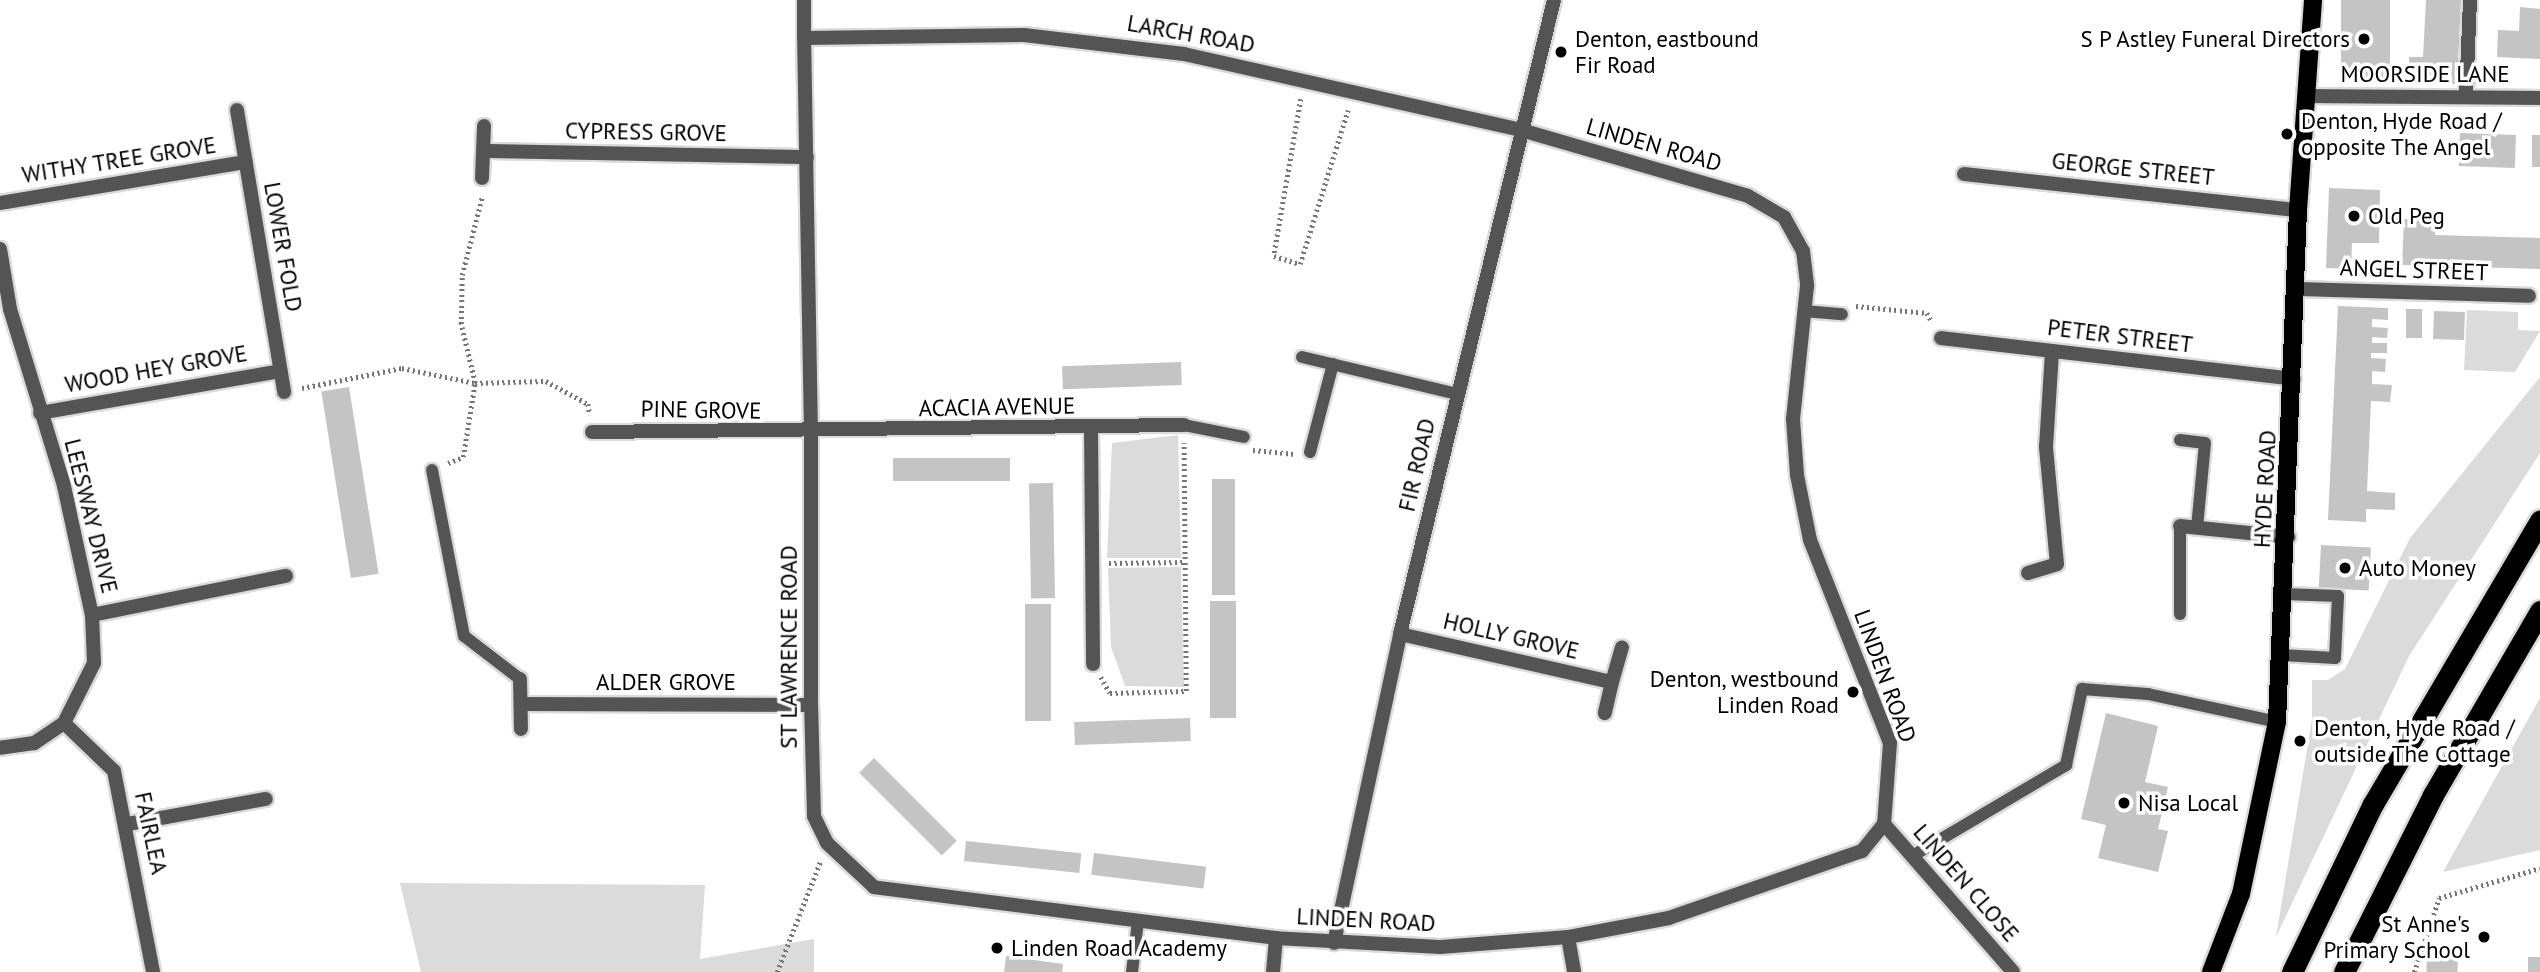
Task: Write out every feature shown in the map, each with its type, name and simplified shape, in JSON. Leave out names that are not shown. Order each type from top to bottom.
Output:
[{"type":"highway","points":[[2292,972],[2373,804],[2540,521]]},
{"type":"highway","points":[[2344,972],[2433,795],[2540,611]]},
{"type":"main road","name":"HYDE ROAD","points":[[2211,972],[2241,894],[2277,722],[2288,537],[2298,210],[2309,96],[2313,0]]},
{"type":"street","name":"ST LAWRENCE ROAD","points":[[804,0],[814,816],[827,843],[874,887],[1254,934]]},
{"type":"street","name":"FIR ROAD","points":[[1334,943],[1400,634],[1554,0]]},
{"type":"street","points":[[2301,0],[2313,0]]},
{"type":"street","points":[[2466,96],[2470,0]]},
{"type":"street","name":"LARCH ROAD","points":[[804,38],[1078,38],[1304,78],[1521,130]]},
{"type":"street","name":"MOORSIDE LANE","points":[[2309,96],[2540,98]]},
{"type":"street","name":"LOWER FOLD","points":[[237,110],[284,392]]},
{"type":"street","points":[[482,178],[484,125]]},
{"type":"street","name":"LINDEN ROAD","points":[[1254,934],[1334,943],[1440,947],[1568,937],[1669,918],[1794,877],[1863,851],[1884,824],[1890,743],[1810,540],[1797,475],[1793,419],[1804,311],[1802,251],[1784,217],[1748,196],[1521,130]]},
{"type":"street","name":"CYPRESS GROVE","points":[[483,151],[807,158]]},
{"type":"street","name":"WITHY TREE GROVE","points":[[0,203],[246,162]]},
{"type":"street","name":"GEORGE STREET","points":[[1964,174],[2298,210]]},
{"type":"street","name":"LEESWAY DRIVE","points":[[0,249],[5,310],[64,486],[92,615],[94,663],[64,723],[34,743],[0,748]]},
{"type":"street","name":"ANGEL STREET","points":[[2297,289],[2529,296]]},
{"type":"street","name":"PETER STREET","points":[[1941,338],[2294,379]]},
{"type":"street","points":[[2028,573],[2057,564],[2046,447],[2052,351]]},
{"type":"street","name":"WOOD HEY GROVE","points":[[40,412],[280,371]]},
{"type":"street","name":"ACACIA AVENUE","points":[[811,434],[1184,425]]},
{"type":"street","points":[[1091,428],[1093,664]]},
{"type":"street","name":"PINE GROVE","points":[[592,432],[811,434]]},
{"type":"street","points":[[2180,526],[2288,537]]},
{"type":"street","points":[[92,615],[286,576]]},
{"type":"street","name":"HOLLY GROVE","points":[[1400,634],[1612,681]]},
{"type":"street","points":[[1605,713],[1622,647]]},
{"type":"street","points":[[520,679],[521,729]]},
{"type":"street","name":"ALDER GROVE","points":[[521,704],[811,705]]},
{"type":"street","name":"FAIRLEA","points":[[64,723],[114,771],[128,824],[153,972]]},
{"type":"street","points":[[128,824],[266,799]]},
{"type":"street","name":"LINDEN CLOSE","points":[[1884,824],[1914,855],[2013,972]]},
{"type":"street","points":[[1568,937],[1574,972]]},
{"type":"street","points":[[1273,972],[1276,938]]},
{"type":"lane","points":[[1804,311],[1842,314]]},
{"type":"lane","points":[[1303,357],[1457,394]]},
{"type":"lane","points":[[1310,452],[1333,365]]},
{"type":"lane","points":[[1184,425],[1244,437]]},
{"type":"lane","points":[[2180,440],[2205,443],[2197,528]]},
{"type":"lane","points":[[432,471],[464,636],[520,679]]},
{"type":"lane","points":[[2180,526],[2180,614]]},
{"type":"lane","points":[[2281,655],[2335,658],[2336,645],[2338,596],[2284,594]]},
{"type":"lane","points":[[1914,855],[2067,765],[2082,689],[2148,694],[2277,722]]},
{"type":"lane","points":[[1132,972],[1138,921]]},
{"type":"path","points":[[1304,78],[1274,256],[1300,264],[1354,89]]},
{"type":"path","points":[[432,471],[463,457],[475,383],[461,324],[462,275],[482,178]]},
{"type":"path","points":[[1842,314],[1855,306],[1927,313],[1941,338]]},
{"type":"path","points":[[284,392],[402,368],[475,383],[546,381],[589,404],[592,432]]},
{"type":"path","points":[[1093,664],[1110,692],[1186,691],[1184,425]]},
{"type":"path","points":[[1244,437],[1254,452],[1310,452]]},
{"type":"path","points":[[1092,563],[1185,562]]},
{"type":"path","points":[[777,972],[827,843]]},
{"type":"path","points":[[2414,972],[2440,898],[2540,868]]},
{"type":"shaded area","points":[[2467,310],[2518,312],[2518,330],[2540,331],[2515,372],[2464,370]]},
{"type":"shaded area","points":[[2540,377],[2540,453],[2409,656],[2276,937],[2312,719],[2312,680],[2328,680],[2345,669],[2410,538]]},
{"type":"shaded area","points":[[1178,435],[1181,558],[1107,558],[1112,443]]},
{"type":"shaded area","points":[[1181,567],[1184,687],[1125,686],[1111,647],[1108,568]]},
{"type":"shaded area","points":[[2540,698],[2540,850],[2443,872]]},
{"type":"shaded area","points":[[400,883],[705,885],[700,959],[814,939],[814,972],[421,972]]},
{"type":"building","name":"S P Astley Funeral Directors","points":[[2341,0],[2390,0],[2390,79],[2341,79]]},
{"type":"building","points":[[2426,0],[2461,0],[2457,84],[2422,83],[2422,69],[2409,68],[2409,57],[2423,57]]},
{"type":"building","points":[[2520,7],[2540,9],[2540,59],[2497,57],[2498,30],[2519,31]]},
{"type":"building","points":[[2460,133],[2516,135],[2515,168],[2459,166]]},
{"type":"building","points":[[2532,135],[2540,135],[2540,167],[2532,167]]},
{"type":"building","name":"Old Peg","points":[[2329,188],[2380,190],[2379,243],[2352,243],[2351,269],[2326,268]]},
{"type":"building","points":[[2404,219],[2436,220],[2435,235],[2540,238],[2540,269],[2402,265]]},
{"type":"building","points":[[2338,306],[2388,308],[2388,320],[2372,319],[2372,327],[2388,328],[2387,338],[2372,337],[2372,343],[2387,343],[2387,353],[2371,353],[2371,358],[2386,359],[2385,372],[2372,371],[2372,384],[2392,385],[2390,402],[2371,401],[2367,491],[2395,493],[2395,510],[2366,509],[2366,522],[2328,520]]},
{"type":"building","points":[[2406,309],[2422,309],[2422,338],[2406,338]]},
{"type":"building","points":[[2434,311],[2465,312],[2464,340],[2433,339]]},
{"type":"building","points":[[1181,362],[1182,385],[1063,389],[1062,366]]},
{"type":"building","points":[[349,387],[379,574],[351,578],[321,391]]},
{"type":"building","points":[[893,458],[1010,458],[1010,481],[893,481]]},
{"type":"building","points":[[1212,479],[1235,479],[1235,595],[1212,595]]},
{"type":"building","points":[[1029,483],[1053,483],[1055,598],[1031,598]]},
{"type":"building","name":"Auto Money","points":[[2321,545],[2371,548],[2369,591],[2319,588]]},
{"type":"building","points":[[1210,601],[1236,601],[1236,718],[1210,718]]},
{"type":"building","points":[[1025,604],[1051,604],[1051,721],[1025,721]]},
{"type":"building","name":"Nisa Local","points":[[2106,713],[2158,726],[2145,782],[2168,787],[2158,829],[2168,831],[2158,872],[2098,858],[2106,825],[2081,819]]},
{"type":"building","points":[[1190,718],[1191,741],[1075,745],[1074,722]]},
{"type":"building","points":[[874,758],[957,841],[942,856],[859,773]]},
{"type":"building","points":[[966,841],[1081,853],[1079,873],[964,861]]},
{"type":"building","points":[[1094,853],[1206,867],[1203,889],[1091,875]]},
{"type":"building","points":[[2427,955],[2458,956],[2457,972],[2426,972]]},
{"type":"building","points":[[1006,956],[1063,964],[1062,972],[1004,972]]},
{"type":"building","points":[[2528,957],[2540,957],[2540,972],[2528,972]]},
{"type":"place","name":"S P Astley Funeral Directors","points":[[2364,39]]},
{"type":"place","name":"Denton, eastbound Fir Road","points":[[1561,52]]},
{"type":"place","name":"Denton, Hyde Road / opposite The Angel","points":[[2287,134]]},
{"type":"place","name":"Old Peg","points":[[2354,216]]},
{"type":"place","name":"Auto Money","points":[[2345,568]]},
{"type":"place","name":"Denton, westbound Linden Road","points":[[1853,692]]},
{"type":"place","name":"Denton, Hyde Road / outside The Cottage","points":[[2300,741]]},
{"type":"place","name":"Nisa Local","points":[[2124,803]]},
{"type":"place","name":"St Anne's Primary School","points":[[2484,937]]},
{"type":"place","name":"Linden Road Academy","points":[[997,948]]}]
